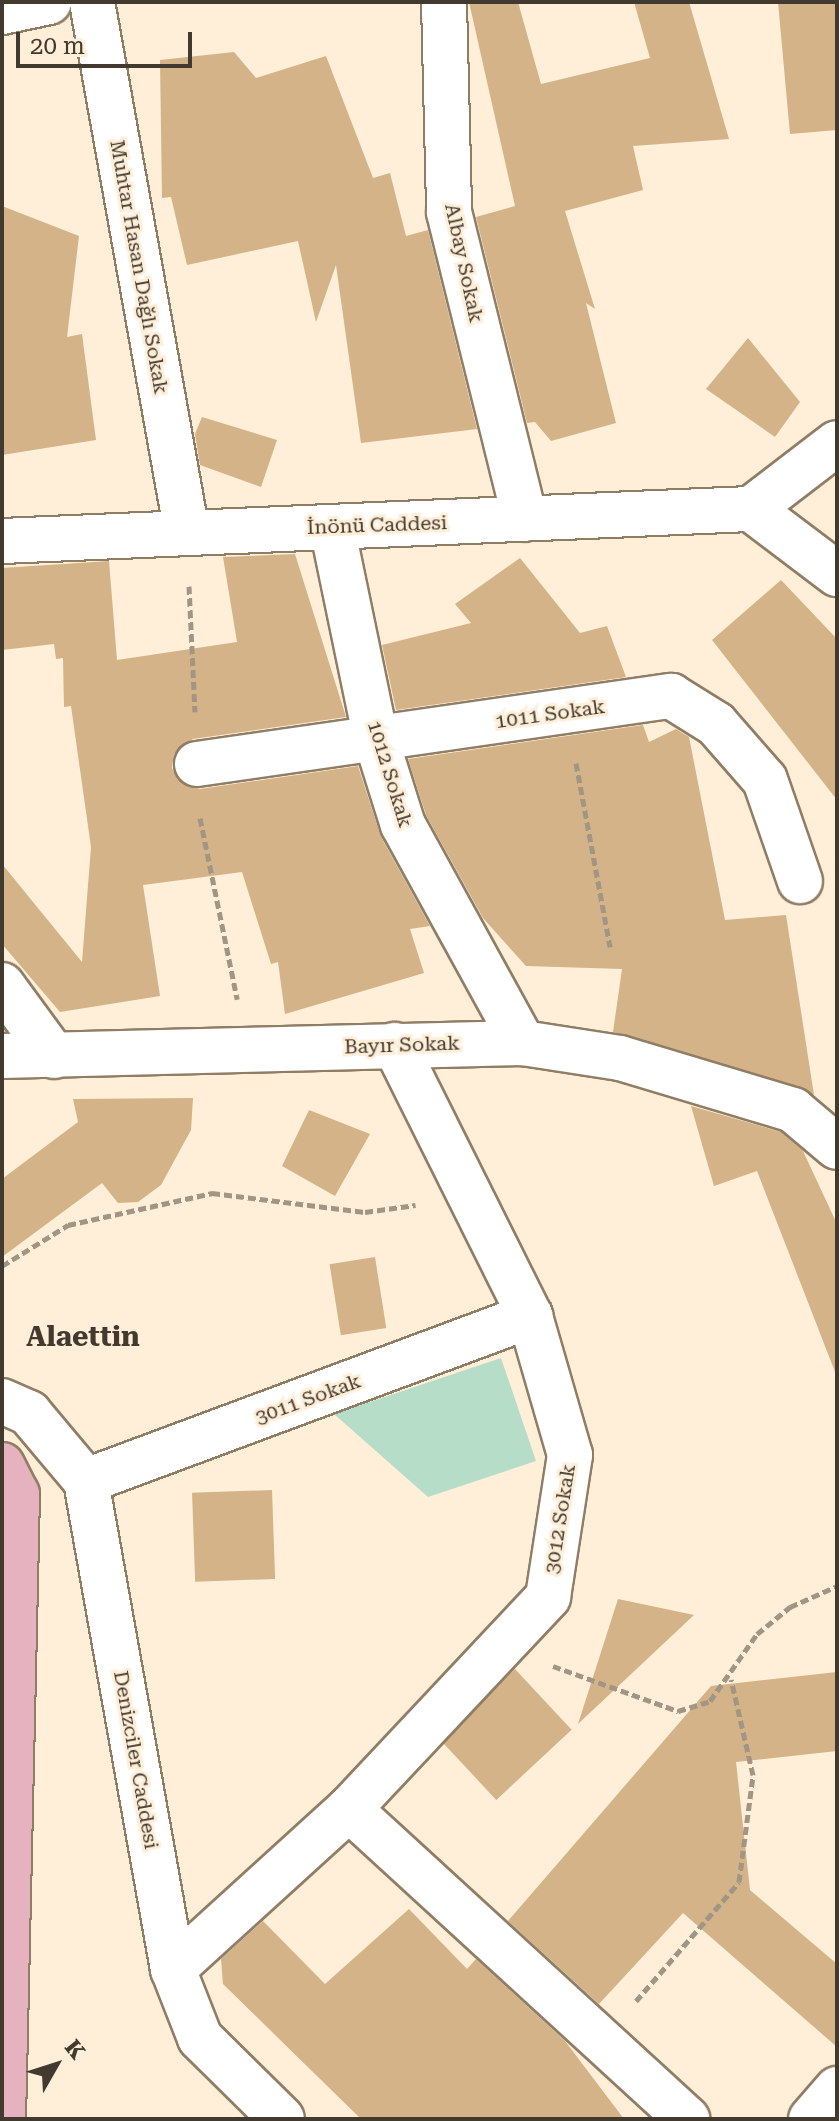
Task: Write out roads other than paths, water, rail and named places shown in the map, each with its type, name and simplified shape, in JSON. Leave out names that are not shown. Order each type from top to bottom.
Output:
[{"type":"main road","points":[[2,1465],[17,1494],[3,2119]]},
{"type":"street","points":[[2,12],[49,2]]},
{"type":"street","name":"Muhtar Hasan Dağlı Sokak","points":[[92,2],[187,533]]},
{"type":"street","name":"Albay Sokak","points":[[444,2],[449,212],[525,519]]},
{"type":"street","points":[[837,443],[751,509],[837,574]]},
{"type":"street","name":"İnönü Caddesi","points":[[2,541],[751,509]]},
{"type":"street","name":"1012 Sokak","points":[[332,527],[376,739],[403,825],[523,1043]]},
{"type":"street","name":"1011 Sokak","points":[[197,764],[671,696],[716,724],[765,780],[800,881]]},
{"type":"street","points":[[2,985],[54,1056]]},
{"type":"street","name":"Bayır Sokak","points":[[2,1056],[523,1043],[620,1058],[793,1110],[837,1147]]},
{"type":"street","name":"3012 Sokak","points":[[173,1969],[349,1809],[548,1597],[570,1455],[530,1316],[468,1198],[395,1045]]},
{"type":"street","name":"3011 Sokak","points":[[86,1481],[530,1316]]},
{"type":"street","name":"Denizciler Caddesi","points":[[2,1401],[29,1413],[86,1481],[173,1969],[200,2038],[282,2119]]},
{"type":"street","points":[[349,1809],[687,2119]]},
{"type":"street","points":[[811,2119],[837,2089]]},
{"type":"district","name":"Alaettin","points":[[83,1337]]}]
